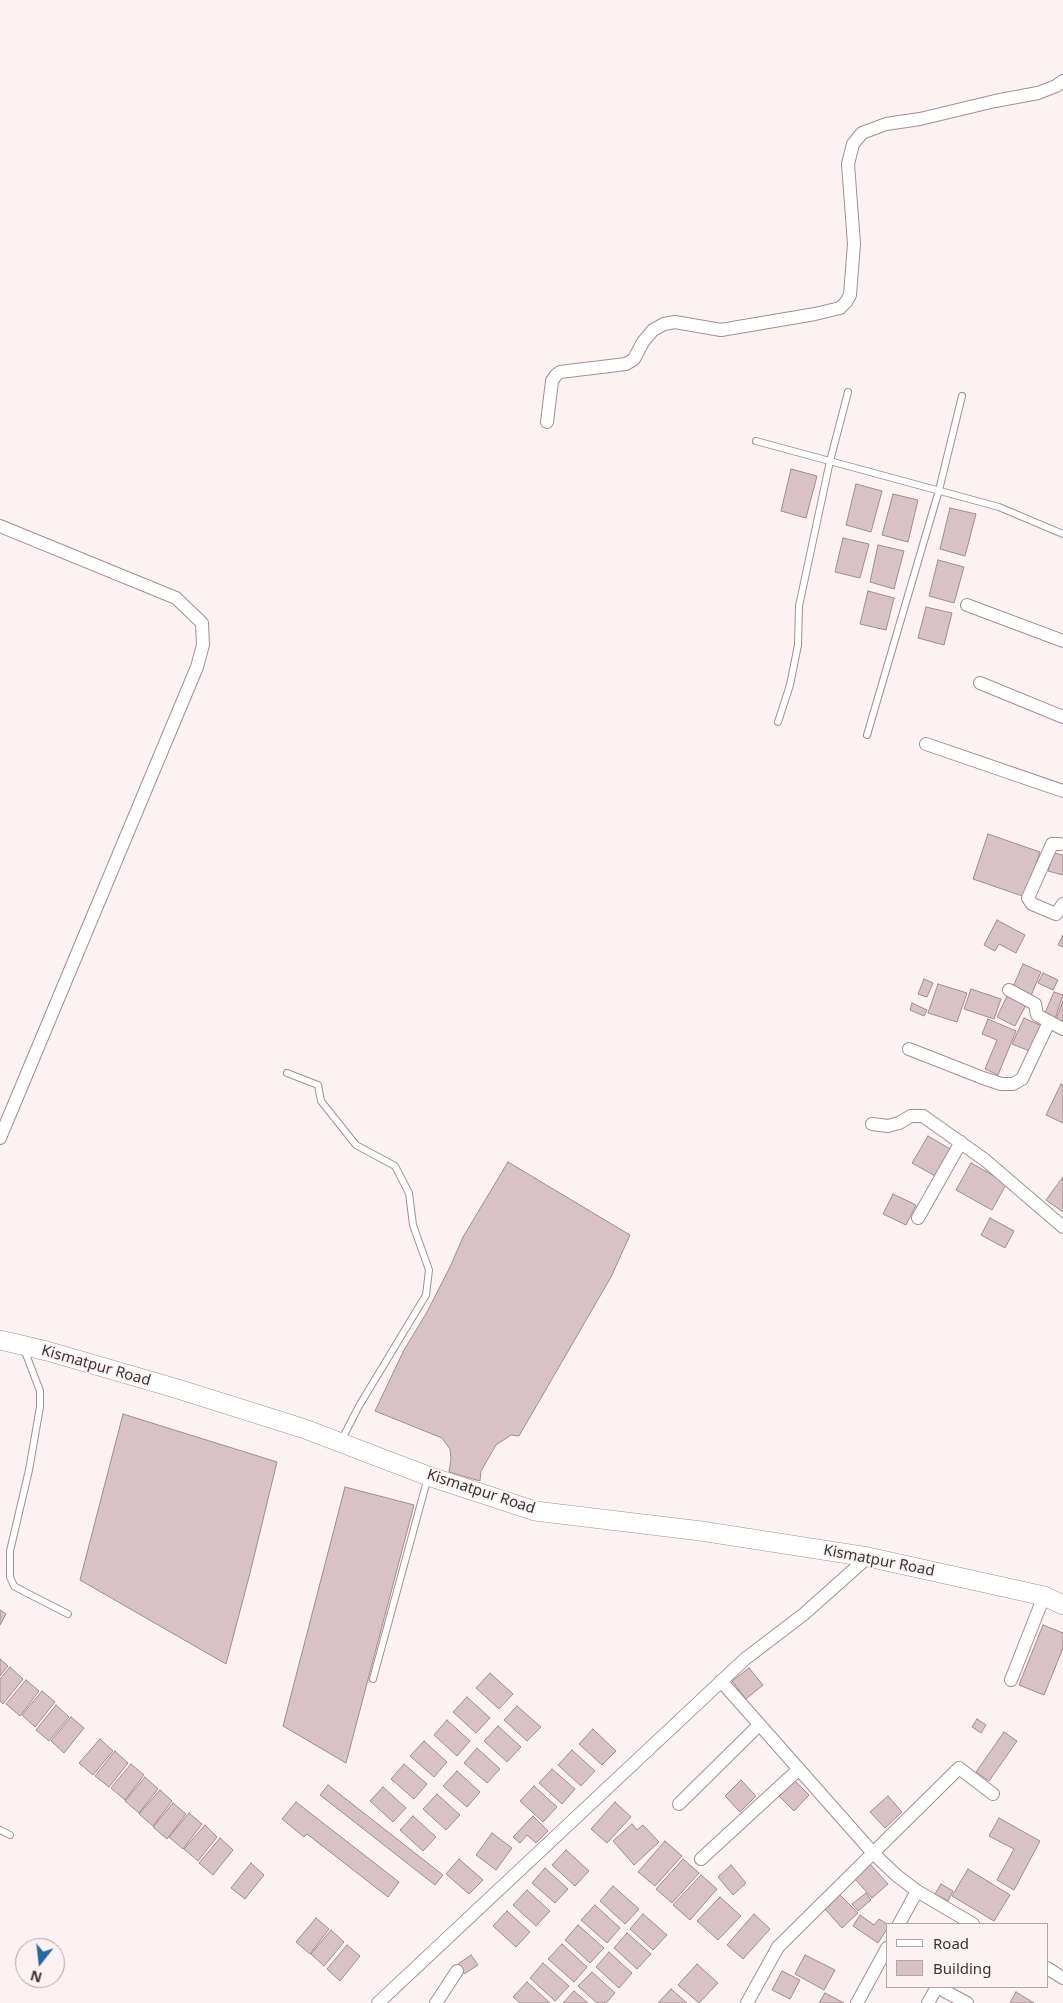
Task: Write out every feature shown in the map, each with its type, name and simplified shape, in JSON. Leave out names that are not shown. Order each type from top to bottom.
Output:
[{"type":"street","points":[[547,422],[552,381],[560,372],[626,364],[634,359],[643,342],[653,330],[664,324],[675,322],[721,330],[840,308],[850,295],[854,244],[848,164],[853,144],[862,133],[886,124],[920,119],[1038,93],[1063,81]]},
{"type":"street","points":[[0,526],[176,598],[202,623],[203,645],[197,667],[0,1138]]},
{"type":"street","points":[[967,605],[1063,640]]},
{"type":"street","points":[[980,683],[1063,717]]},
{"type":"street","points":[[926,744],[1063,791]]},
{"type":"street","points":[[1062,842],[1052,844],[1028,898],[1032,904],[1056,914],[1063,904]]},
{"type":"street","points":[[1009,990],[1035,1004],[1037,1015],[1063,1029]]},
{"type":"street","points":[[909,1049],[983,1078],[1001,1084],[1013,1084],[1022,1079],[1049,1022]]},
{"type":"street","points":[[872,1124],[888,1126],[900,1123],[911,1116],[923,1116],[985,1160],[1063,1228]]},
{"type":"street","points":[[918,1218],[961,1142]]},
{"type":"street","name":"Kismatpur Road","points":[[0,1340],[178,1389],[305,1429],[428,1476],[535,1511],[700,1531],[868,1557],[1044,1596],[1063,1605]]},
{"type":"street","points":[[378,2003],[745,1659],[804,1614],[868,1557]]},
{"type":"street","points":[[1011,1680],[1044,1596]]},
{"type":"street","points":[[721,1681],[873,1853],[896,1875],[917,1891],[971,1923]]},
{"type":"street","points":[[678,1804],[759,1725]]},
{"type":"street","points":[[747,2003],[778,1947],[959,1768],[993,1794]]},
{"type":"street","points":[[701,1859],[799,1769]]},
{"type":"street","points":[[900,1923],[917,1891]]},
{"type":"street","points":[[858,2003],[886,1950]]},
{"type":"street","points":[[1048,1969],[1063,1978]]},
{"type":"street","points":[[437,2003],[457,1971]]},
{"type":"street","points":[[928,2003],[937,1988]]},
{"type":"street","points":[[940,1988],[967,2003]]},
{"type":"lane","points":[[778,722],[790,685],[798,645],[799,606],[830,461],[848,392]]},
{"type":"lane","points":[[867,735],[939,490],[962,396]]},
{"type":"lane","points":[[756,441],[999,507],[1063,534]]},
{"type":"lane","points":[[286,1073],[318,1085],[321,1101],[356,1145],[395,1166],[409,1194],[413,1225],[429,1270],[426,1295],[359,1406],[340,1442]]},
{"type":"lane","points":[[22,1345],[40,1391],[40,1407],[10,1551],[10,1577],[14,1586],[68,1614]]},
{"type":"lane","points":[[372,1678],[428,1476]]},
{"type":"lane","points":[[0,1830],[10,1835]]},
{"type":"building","points":[[791,469],[817,476],[806,518],[781,511]]},
{"type":"building","points":[[856,484],[882,491],[871,532],[846,525]]},
{"type":"building","points":[[893,494],[918,500],[908,542],[882,535]]},
{"type":"building","points":[[950,508],[976,514],[965,556],[940,549]]},
{"type":"building","points":[[843,538],[869,544],[860,578],[835,572]]},
{"type":"building","points":[[878,545],[904,551],[894,589],[870,582]]},
{"type":"building","points":[[938,560],[964,567],[954,603],[929,596]]},
{"type":"building","points":[[868,591],[894,598],[886,630],[860,624]]},
{"type":"building","points":[[926,607],[952,613],[944,645],[918,638]]},
{"type":"building","points":[[988,834],[1040,852],[1025,897],[973,879]]},
{"type":"building","points":[[1054,853],[1063,855],[1063,875],[1048,871]]},
{"type":"building","points":[[997,920],[1025,935],[1016,953],[999,944],[995,951],[984,945]]},
{"type":"building","points":[[1063,935],[1063,947],[1058,945]]},
{"type":"building","points":[[1023,964],[1041,972],[1030,998],[1012,989]]},
{"type":"building","points":[[1043,973],[1058,980],[1053,990],[1038,983]]},
{"type":"building","points":[[924,979],[933,983],[927,997],[918,994]]},
{"type":"building","points":[[938,984],[967,993],[957,1022],[928,1013]]},
{"type":"building","points":[[971,989],[1001,999],[994,1019],[964,1009]]},
{"type":"building","points":[[1054,992],[1063,995],[1055,1019],[1044,1015]]},
{"type":"building","points":[[1008,994],[1027,1003],[1015,1026],[997,1017]]},
{"type":"building","points":[[1063,1001],[1063,1023],[1056,1020]]},
{"type":"building","points":[[912,1003],[927,1010],[924,1016],[910,1010]]},
{"type":"building","points":[[1024,1018],[1044,1027],[1032,1052],[1012,1044]]},
{"type":"building","points":[[988,1019],[1016,1031],[998,1075],[985,1069],[997,1040],[982,1034]]},
{"type":"building","points":[[1061,1084],[1063,1085],[1063,1123],[1046,1115]]},
{"type":"building","points":[[928,1136],[952,1150],[937,1177],[912,1163]]},
{"type":"building","points":[[508,1162],[630,1235],[611,1277],[519,1436],[511,1435],[496,1445],[481,1471],[480,1481],[449,1472],[450,1449],[442,1438],[375,1411],[404,1350],[427,1312],[450,1267],[463,1237]]},
{"type":"building","points":[[971,1163],[1007,1183],[992,1210],[956,1190]]},
{"type":"building","points":[[1063,1177],[1063,1212],[1046,1200]]},
{"type":"building","points":[[893,1194],[916,1205],[906,1225],[883,1214]]},
{"type":"building","points":[[990,1218],[1014,1231],[1005,1248],[981,1235]]},
{"type":"building","points":[[123,1414],[277,1462],[226,1664],[80,1580]]},
{"type":"building","points":[[345,1487],[414,1505],[346,1763],[283,1726]]},
{"type":"building","points":[[0,1610],[6,1614],[0,1625]]},
{"type":"building","points":[[1043,1625],[1063,1633],[1063,1648],[1044,1695],[1019,1685]]},
{"type":"building","points":[[0,1659],[8,1666],[0,1676]]},
{"type":"building","points":[[10,1667],[23,1679],[3,1704],[0,1701],[0,1679]]},
{"type":"building","points":[[749,1668],[763,1685],[746,1699],[732,1681]]},
{"type":"building","points":[[490,1673],[513,1694],[499,1709],[476,1688]]},
{"type":"building","points":[[26,1680],[39,1691],[20,1716],[6,1704]]},
{"type":"building","points":[[42,1691],[55,1702],[35,1727],[22,1715]]},
{"type":"building","points":[[467,1697],[490,1718],[476,1733],[453,1712]]},
{"type":"building","points":[[56,1705],[69,1717],[49,1741],[36,1730]]},
{"type":"building","points":[[517,1706],[541,1727],[527,1741],[504,1720]]},
{"type":"building","points":[[71,1717],[84,1728],[64,1753],[51,1741]]},
{"type":"building","points":[[977,1719],[986,1725],[981,1733],[972,1727]]},
{"type":"building","points":[[447,1720],[470,1741],[457,1756],[434,1735]]},
{"type":"building","points":[[498,1726],[521,1747],[507,1762],[484,1741]]},
{"type":"building","points":[[593,1729],[616,1751],[602,1765],[579,1744]]},
{"type":"building","points":[[1004,1732],[1017,1741],[989,1781],[976,1772]]},
{"type":"building","points":[[100,1739],[113,1751],[93,1775],[79,1763]]},
{"type":"building","points":[[424,1741],[447,1762],[434,1777],[410,1756]]},
{"type":"building","points":[[477,1748],[500,1769],[487,1783],[464,1763]]},
{"type":"building","points":[[572,1750],[595,1771],[581,1786],[558,1765]]},
{"type":"building","points":[[115,1751],[128,1763],[109,1787],[95,1776]]},
{"type":"building","points":[[131,1764],[144,1775],[125,1800],[111,1788]]},
{"type":"building","points":[[404,1764],[427,1784],[414,1799],[391,1779]]},
{"type":"building","points":[[552,1769],[575,1789],[562,1804],[539,1783]]},
{"type":"building","points":[[457,1771],[480,1792],[467,1807],[443,1786]]},
{"type":"building","points":[[145,1777],[158,1789],[139,1813],[125,1801]]},
{"type":"building","points":[[741,1780],[756,1796],[740,1812],[725,1796]]},
{"type":"building","points":[[795,1781],[809,1795],[794,1811],[779,1796]]},
{"type":"building","points":[[328,1785],[443,1875],[435,1885],[320,1795]]},
{"type":"building","points":[[534,1786],[557,1807],[543,1822],[520,1801]]},
{"type":"building","points":[[383,1787],[406,1808],[393,1822],[370,1801]]},
{"type":"building","points":[[160,1790],[172,1801],[153,1826],[139,1814]]},
{"type":"building","points":[[437,1794],[460,1815],[446,1830],[423,1809]]},
{"type":"building","points":[[888,1796],[902,1812],[885,1828],[870,1812]]},
{"type":"building","points":[[296,1802],[399,1882],[388,1897],[307,1834],[304,1837],[282,1819]]},
{"type":"building","points":[[615,1802],[631,1817],[607,1843],[591,1829]]},
{"type":"building","points":[[173,1803],[186,1814],[167,1839],[153,1827]]},
{"type":"building","points":[[189,1813],[202,1824],[183,1849],[169,1837]]},
{"type":"building","points":[[413,1816],[436,1837],[423,1851],[400,1830]]},
{"type":"building","points":[[533,1816],[548,1831],[536,1843],[527,1835],[520,1843],[513,1837]]},
{"type":"building","points":[[999,1818],[1040,1841],[1014,1890],[997,1880],[1014,1849],[989,1836]]},
{"type":"building","points":[[632,1824],[637,1830],[643,1825],[659,1842],[634,1865],[613,1841]]},
{"type":"building","points":[[205,1825],[217,1837],[198,1861],[184,1849]]},
{"type":"building","points":[[492,1833],[512,1848],[496,1870],[476,1855]]},
{"type":"building","points":[[220,1838],[233,1850],[213,1875],[199,1863]]},
{"type":"building","points":[[665,1841],[682,1856],[655,1886],[638,1872]]},
{"type":"building","points":[[566,1850],[589,1871],[575,1886],[552,1865]]},
{"type":"building","points":[[459,1859],[483,1880],[469,1894],[446,1874]]},
{"type":"building","points":[[683,1859],[699,1873],[672,1903],[656,1889]]},
{"type":"building","points":[[251,1863],[264,1875],[245,1899],[231,1888]]},
{"type":"building","points":[[870,1864],[888,1884],[872,1898],[854,1878]]},
{"type":"building","points":[[731,1865],[746,1883],[733,1895],[718,1877]]},
{"type":"building","points":[[545,1868],[568,1889],[555,1903],[532,1883]]},
{"type":"building","points":[[968,1869],[1010,1895],[994,1921],[952,1896]]},
{"type":"building","points":[[701,1875],[717,1889],[690,1920],[673,1905]]},
{"type":"building","points":[[941,1884],[953,1891],[948,1901],[935,1894]]},
{"type":"building","points":[[613,1886],[639,1909],[625,1924],[600,1901]]},
{"type":"building","points":[[527,1890],[550,1911],[536,1926],[513,1905]]},
{"type":"building","points":[[866,1893],[871,1900],[858,1911],[852,1904]]},
{"type":"building","points":[[840,1895],[858,1913],[842,1928],[825,1909]]},
{"type":"building","points":[[720,1897],[741,1916],[718,1940],[697,1921]]},
{"type":"building","points":[[595,1905],[620,1928],[607,1943],[581,1920]]},
{"type":"building","points":[[507,1911],[530,1932],[516,1947],[493,1926]]},
{"type":"building","points":[[643,1914],[667,1935],[653,1950],[630,1929]]},
{"type":"building","points":[[754,1914],[770,1929],[743,1959],[727,1945]]},
{"type":"building","points":[[860,1915],[874,1925],[879,1919],[886,1923],[886,1931],[878,1943],[853,1926]]},
{"type":"building","points":[[316,1918],[329,1929],[310,1954],[296,1942]]},
{"type":"building","points":[[578,1925],[604,1948],[590,1963],[565,1940]]},
{"type":"building","points":[[331,1930],[344,1942],[324,1966],[311,1954]]},
{"type":"building","points":[[627,1933],[651,1954],[637,1969],[614,1948]]},
{"type":"building","points":[[562,1944],[587,1967],[574,1982],[548,1959]]},
{"type":"building","points":[[347,1945],[360,1956],[340,1981],[327,1969]]},
{"type":"building","points":[[609,1952],[632,1973],[619,1988],[596,1967]]},
{"type":"building","points":[[471,1955],[478,1965],[464,1974],[458,1964]]},
{"type":"building","points":[[805,1955],[835,1970],[824,1990],[795,1974]]},
{"type":"building","points":[[543,1963],[569,1986],[555,2001],[530,1978]]},
{"type":"building","points":[[697,1964],[718,1983],[699,2003],[678,1985]]},
{"type":"building","points":[[782,1971],[800,1980],[790,1999],[772,1990]]},
{"type":"building","points":[[592,1972],[615,1993],[606,2003],[597,2003],[578,1986]]},
{"type":"building","points":[[527,1982],[550,2003],[520,2003],[513,1997]]},
{"type":"building","points":[[671,1989],[687,2003],[658,2003]]},
{"type":"building","points":[[574,1991],[588,2003],[563,2003]]},
{"type":"building","points":[[1016,1992],[1034,2003],[1010,2003]]},
{"type":"building","points":[[825,1993],[844,2003],[819,2003]]}]
